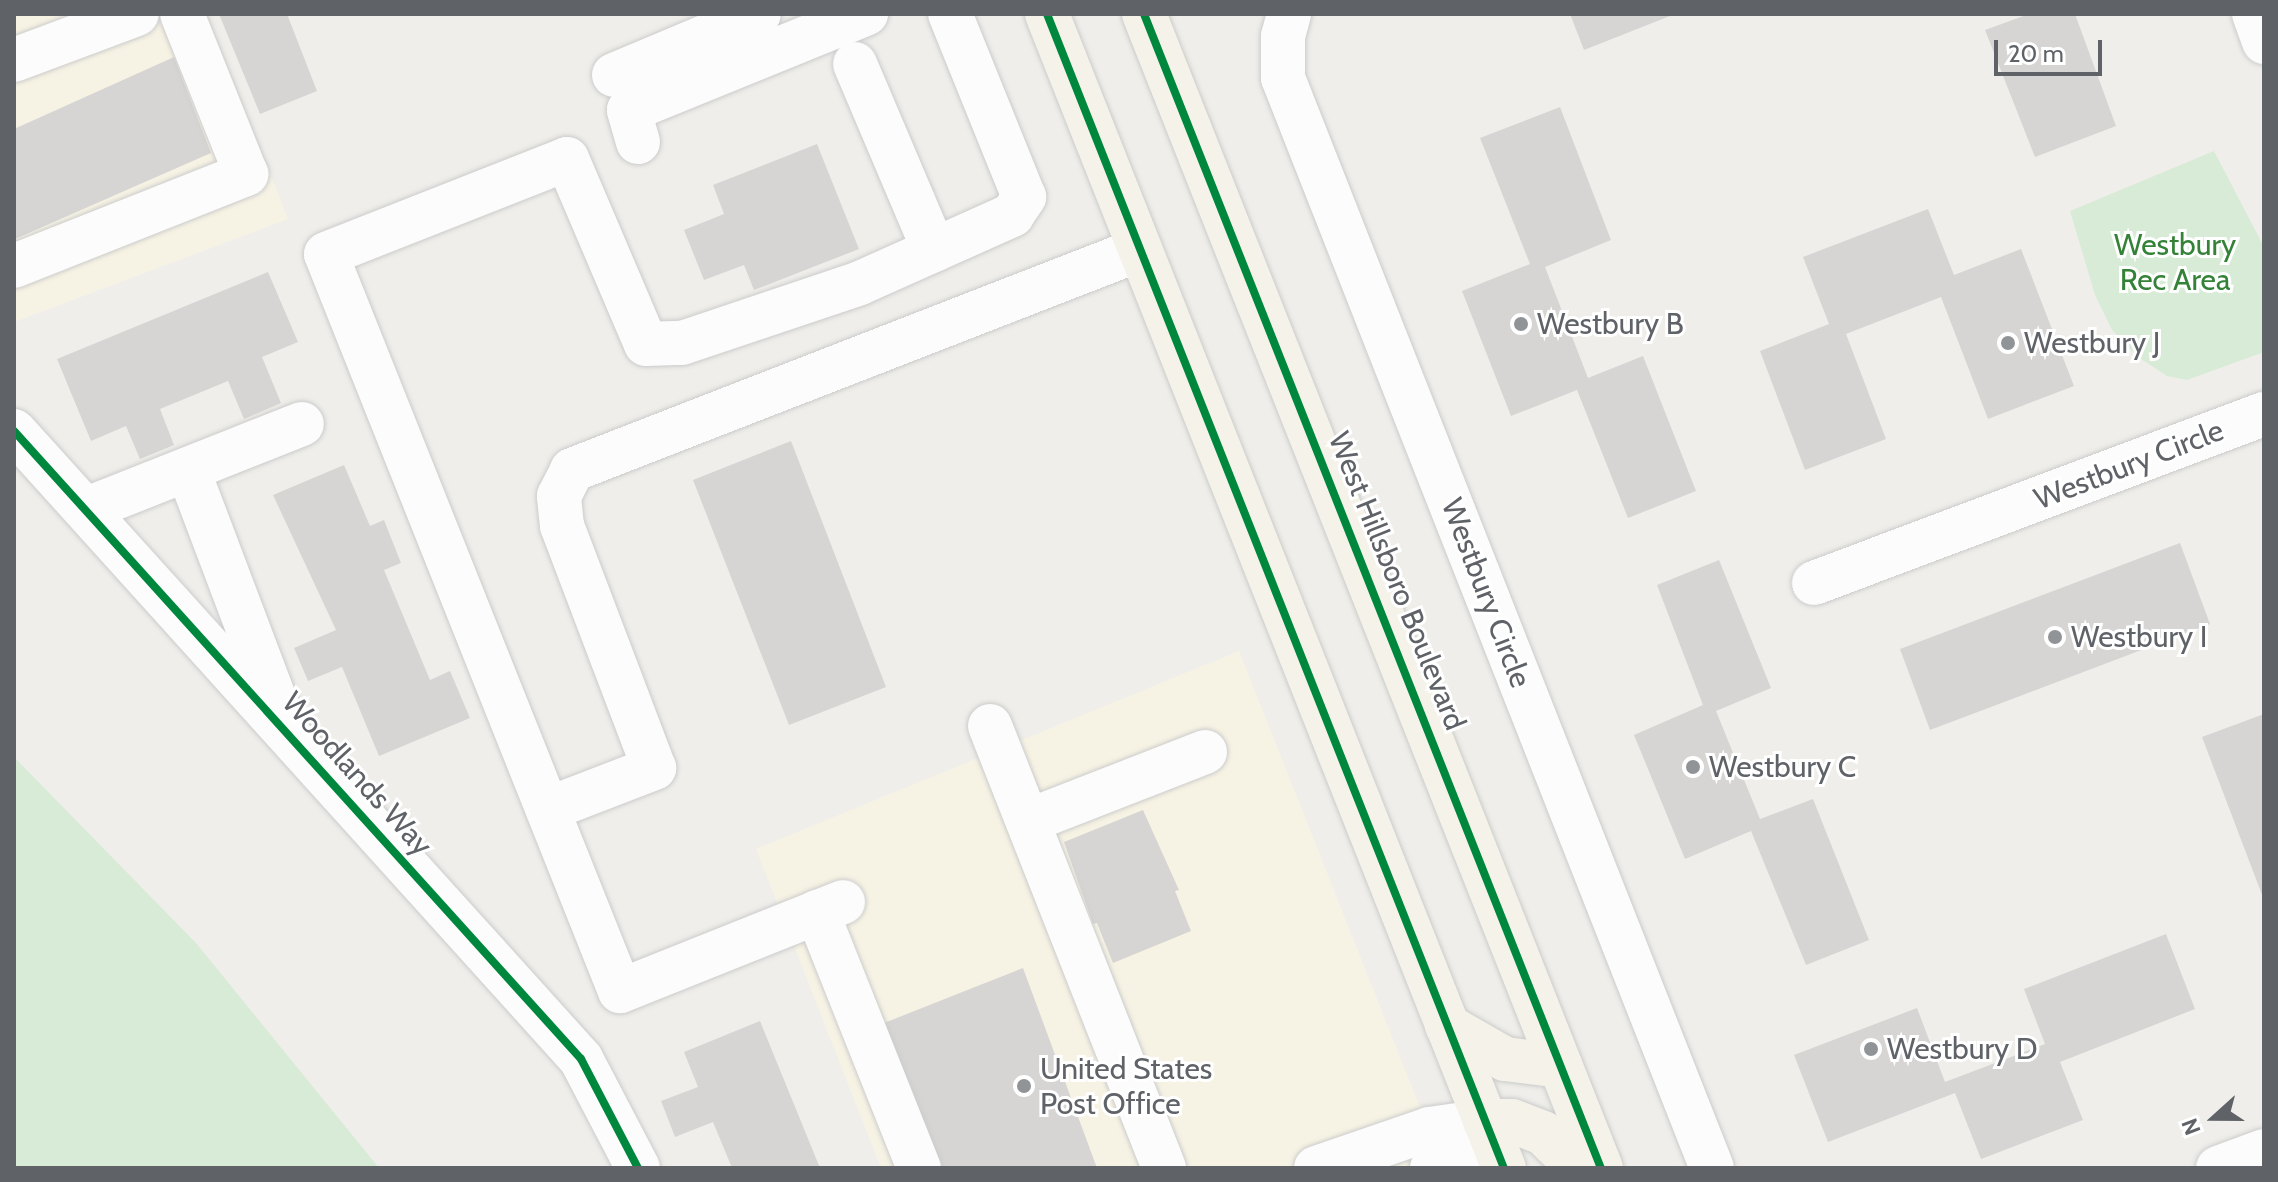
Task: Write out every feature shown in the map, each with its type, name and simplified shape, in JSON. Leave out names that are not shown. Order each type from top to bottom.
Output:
[{"type":"main road","points":[[1047,14],[1504,1168]]},
{"type":"main road","name":"West Hillsboro Boulevard","points":[[1144,14],[1601,1168]]},
{"type":"main road","points":[[1447,1026],[1505,1059],[1561,1066]]},
{"type":"main road","points":[[1485,1121],[1512,1121],[1543,1133],[1579,1168]]},
{"type":"street","points":[[14,60],[137,14]]},
{"type":"street","points":[[14,266],[246,174],[182,14]]},
{"type":"street","points":[[614,75],[759,14]]},
{"type":"street","points":[[638,142],[629,110],[866,14]]},
{"type":"street","points":[[919,1168],[830,907],[620,991],[326,254],[567,159],[646,344],[682,343],[860,283],[1012,215],[1024,197],[950,14]]},
{"type":"street","name":"Westbury Circle","points":[[1289,14],[1283,36],[1283,78],[1712,1168]]},
{"type":"street","points":[[2254,14],[2264,42]]},
{"type":"street","points":[[855,64],[934,250]]},
{"type":"street","points":[[548,809],[654,768],[562,526],[559,496],[572,470],[1138,250]]},
{"type":"street","name":"Westbury Circle","points":[[1814,583],[2264,414]]},
{"type":"street","points":[[87,509],[302,424]]},
{"type":"street","name":"Woodlands Way","points":[[14,431],[581,1059],[638,1168]]},
{"type":"street","points":[[188,470],[288,735]]},
{"type":"street","points":[[990,726],[1164,1168]]},
{"type":"street","points":[[1023,809],[1199,738]]},
{"type":"street","points":[[1316,1168],[1429,1129],[1485,1121]]},
{"type":"street","points":[[2218,1168],[2264,1151]]},
{"type":"street","points":[[1432,1168],[1457,1161],[1495,1168]]},
{"type":"shaded area","points":[[14,14],[206,14],[288,219],[14,322]]},
{"type":"shaded area","points":[[1239,651],[1444,1168],[881,1168],[756,849]]},
{"type":"green space","name":"Westbury Rec Area","points":[[2214,151],[2264,247],[2264,352],[2187,380],[2167,376],[2138,357],[2112,330],[2095,295],[2070,211]]},
{"type":"green space","points":[[14,757],[196,943],[379,1168],[14,1168]]},
{"type":"building","points":[[219,14],[287,14],[317,91],[260,114]]},
{"type":"building","points":[[1570,14],[1675,14],[1584,50]]},
{"type":"building","points":[[2029,14],[2075,14],[2116,126],[2035,157],[1985,30]]},
{"type":"building","points":[[174,57],[211,153],[15,239],[14,129]]},
{"type":"building","name":"Westbury B","points":[[1560,107],[1611,240],[1545,267],[1588,378],[1643,356],[1696,491],[1628,518],[1577,390],[1511,416],[1462,291],[1530,264],[1480,138]]},
{"type":"building","points":[[817,144],[859,249],[754,290],[744,265],[704,280],[684,230],[724,214],[713,185]]},
{"type":"building","name":"Westbury J","points":[[1928,209],[1954,275],[2021,249],[2074,386],[1988,419],[1941,297],[1846,334],[1886,439],[1805,470],[1760,351],[1829,324],[1803,257]]},
{"type":"building","points":[[268,272],[298,342],[262,357],[281,403],[244,419],[228,381],[160,409],[174,445],[140,459],[126,426],[91,441],[57,359]]},
{"type":"building","points":[[791,441],[886,687],[789,725],[693,480]]},
{"type":"building","points":[[344,465],[370,526],[384,520],[401,563],[384,570],[430,680],[450,671],[470,718],[379,756],[342,667],[308,681],[294,648],[336,630],[273,495]]},
{"type":"building","name":"Westbury I","points":[[2180,543],[2210,624],[1930,730],[1900,649]]},
{"type":"building","name":"Westbury C","points":[[1719,560],[1771,688],[1716,711],[1760,819],[1813,799],[1869,940],[1806,965],[1751,831],[1685,859],[1634,735],[1703,705],[1657,585]]},
{"type":"building","points":[[2264,714],[2264,900],[2202,737]]},
{"type":"building","points":[[1143,810],[1179,890],[1175,891],[1191,931],[1113,963],[1097,923],[1093,924],[1064,842]]},
{"type":"building","name":"Westbury D","points":[[2166,934],[2195,1009],[2060,1062],[2083,1120],[1981,1159],[1955,1093],[1828,1142],[1794,1055],[1917,1008],[1945,1082],[2045,1044],[2024,989]]},
{"type":"building","points":[[1023,968],[1097,1168],[941,1168],[884,1023]]},
{"type":"building","points":[[760,1021],[820,1168],[732,1168],[713,1122],[675,1137],[661,1101],[698,1087],[684,1052]]},
{"type":"cycle path","points":[[1047,14],[1504,1168]]},
{"type":"cycle path","points":[[1144,14],[1601,1168]]},
{"type":"cycle path","points":[[14,431],[581,1059],[638,1168]]},
{"type":"place","name":"Westbury B","points":[[1521,324]]},
{"type":"place","name":"Westbury J","points":[[2008,343]]},
{"type":"place","name":"Westbury I","points":[[2055,637]]},
{"type":"place","name":"Westbury C","points":[[1693,767]]},
{"type":"place","name":"Westbury D","points":[[1871,1049]]},
{"type":"place","name":"United States Post Office","points":[[1024,1086]]}]
